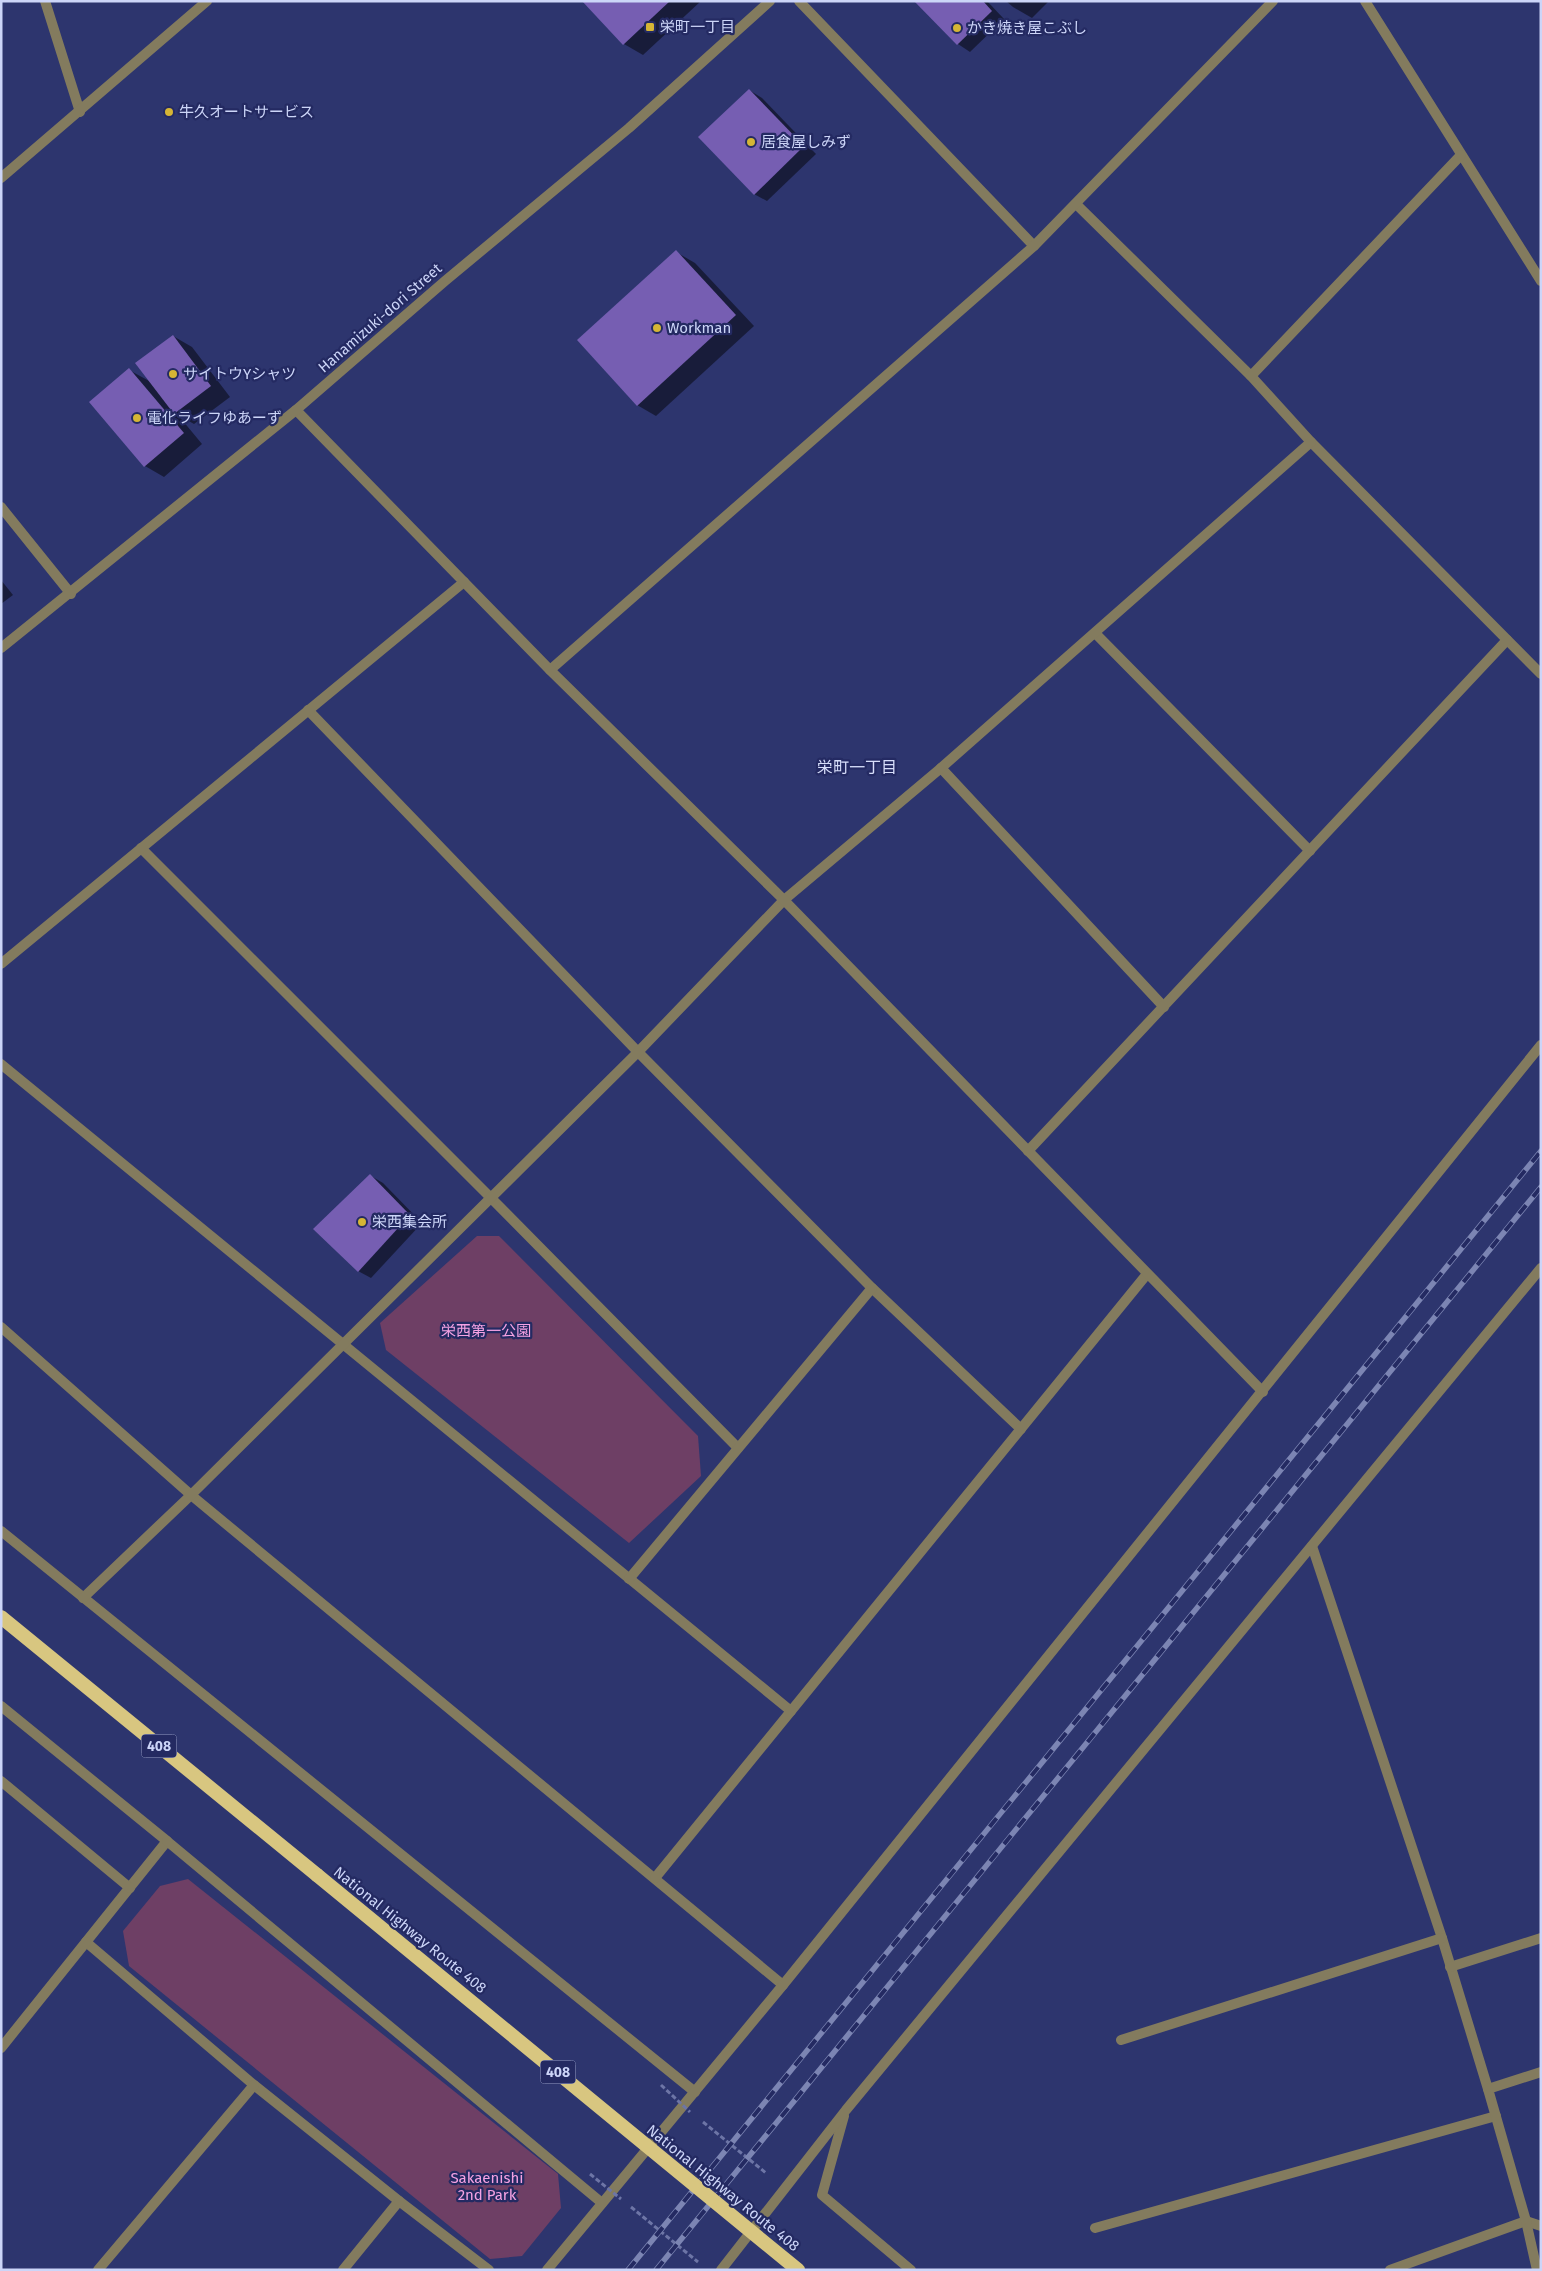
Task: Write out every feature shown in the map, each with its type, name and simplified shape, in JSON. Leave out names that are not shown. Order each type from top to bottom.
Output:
[{"type":"highway","name":"National Highway Route 408","points":[[1,1617],[798,2270]]},
{"type":"street","points":[[45,1],[80,112]]},
{"type":"street","points":[[1,178],[208,1]]},
{"type":"street","name":"Hanamizuki-dori Street","points":[[1,648],[71,594],[296,410],[445,281],[628,128],[770,1]]},
{"type":"street","points":[[799,1],[1034,246]]},
{"type":"street","points":[[550,670],[1034,246],[1273,1]]},
{"type":"street","points":[[1364,1],[1541,280]]},
{"type":"street","points":[[1251,376],[1461,155]]},
{"type":"street","points":[[1076,204],[1251,376],[1311,442],[1541,674]]},
{"type":"street","points":[[296,410],[550,670],[784,900],[1263,1392]]},
{"type":"street","points":[[83,1598],[192,1495],[638,1052],[784,900],[942,768],[1311,442]]},
{"type":"street","points":[[1,507],[71,594]]},
{"type":"street","points":[[1,964],[464,582]]},
{"type":"street","points":[[1095,633],[1310,850]]},
{"type":"street","points":[[1028,1151],[1507,640]]},
{"type":"street","points":[[308,710],[638,1052],[872,1288],[1021,1429]]},
{"type":"street","points":[[942,768],[1164,1007]]},
{"type":"street","points":[[141,848],[738,1448]]},
{"type":"street","points":[[547,2270],[783,1985],[1541,1045]]},
{"type":"street","points":[[1,1064],[791,1711]]},
{"type":"street","points":[[721,2270],[846,2110],[1541,1268]]},
{"type":"street","points":[[655,1878],[1147,1274]]},
{"type":"street","points":[[629,1579],[872,1288]]},
{"type":"street","points":[[1,1327],[192,1495],[783,1985]]},
{"type":"street","points":[[1,1531],[695,2092]]},
{"type":"street","points":[[1312,1546],[1442,1938],[1496,2116],[1526,2221],[1537,2270]]},
{"type":"street","points":[[1,1706],[602,2203]]},
{"type":"street","points":[[1,1781],[130,1888]]},
{"type":"street","points":[[1,2048],[167,1842]]},
{"type":"street","points":[[1121,2040],[1442,1938]]},
{"type":"street","points":[[1450,1967],[1541,1938]]},
{"type":"street","points":[[86,1942],[254,2085],[489,2270]]},
{"type":"street","points":[[1488,2089],[1541,2072]]},
{"type":"street","points":[[98,2270],[254,2085]]},
{"type":"street","points":[[846,2110],[822,2195],[911,2270]]},
{"type":"street","points":[[1095,2228],[1496,2116]]},
{"type":"street","points":[[343,2270],[399,2201]]},
{"type":"street","points":[[1390,2270],[1526,2221],[1541,2226]]},
{"type":"path","points":[[661,2085],[690,2112],[770,2176]]},
{"type":"path","points":[[590,2174],[700,2264]]},
{"type":"green space","name":"栄西第一公園","points":[[477,1236],[499,1236],[698,1436],[701,1476],[629,1543],[386,1350],[380,1323]]},
{"type":"green space","name":"Sakaenishi 2nd Park","points":[[188,1879],[558,2174],[561,2208],[522,2256],[490,2259],[129,1966],[123,1931],[160,1886]]},
{"type":"building","points":[[582,1],[670,1],[623,45]]},
{"type":"building","name":"かき焼き屋こぶし","points":[[914,1],[983,1],[992,11],[957,45]]},
{"type":"building","name":"居食屋しみず","points":[[749,89],[804,146],[754,195],[698,137]]},
{"type":"building","name":"Workman","points":[[676,250],[736,315],[637,406],[577,340]]},
{"type":"building","name":"サイトウYシャツ","points":[[173,335],[211,386],[174,414],[135,363]]},
{"type":"building","name":"電化ライフゆあーず","points":[[129,368],[184,433],[144,467],[89,402]]},
{"type":"building","name":"栄西集会所","points":[[370,1174],[410,1215],[358,1272],[313,1229]]},
{"type":"railway","points":[[628,2270],[1541,1151]]},
{"type":"railway","points":[[656,2270],[1541,1187]]},
{"type":"place","name":"栄町一丁目","points":[[650,27]]},
{"type":"place","name":"かき焼き屋こぶし","points":[[957,28]]},
{"type":"place","name":"牛久オートサービス","points":[[169,112]]},
{"type":"place","name":"居食屋しみず","points":[[751,142]]},
{"type":"place","name":"Workman","points":[[657,328]]},
{"type":"place","name":"サイトウYシャツ","points":[[173,374]]},
{"type":"place","name":"電化ライフゆあーず","points":[[137,418]]},
{"type":"place","name":"栄西集会所","points":[[362,1222]]},
{"type":"district","name":"栄町一丁目","points":[[857,767]]}]
